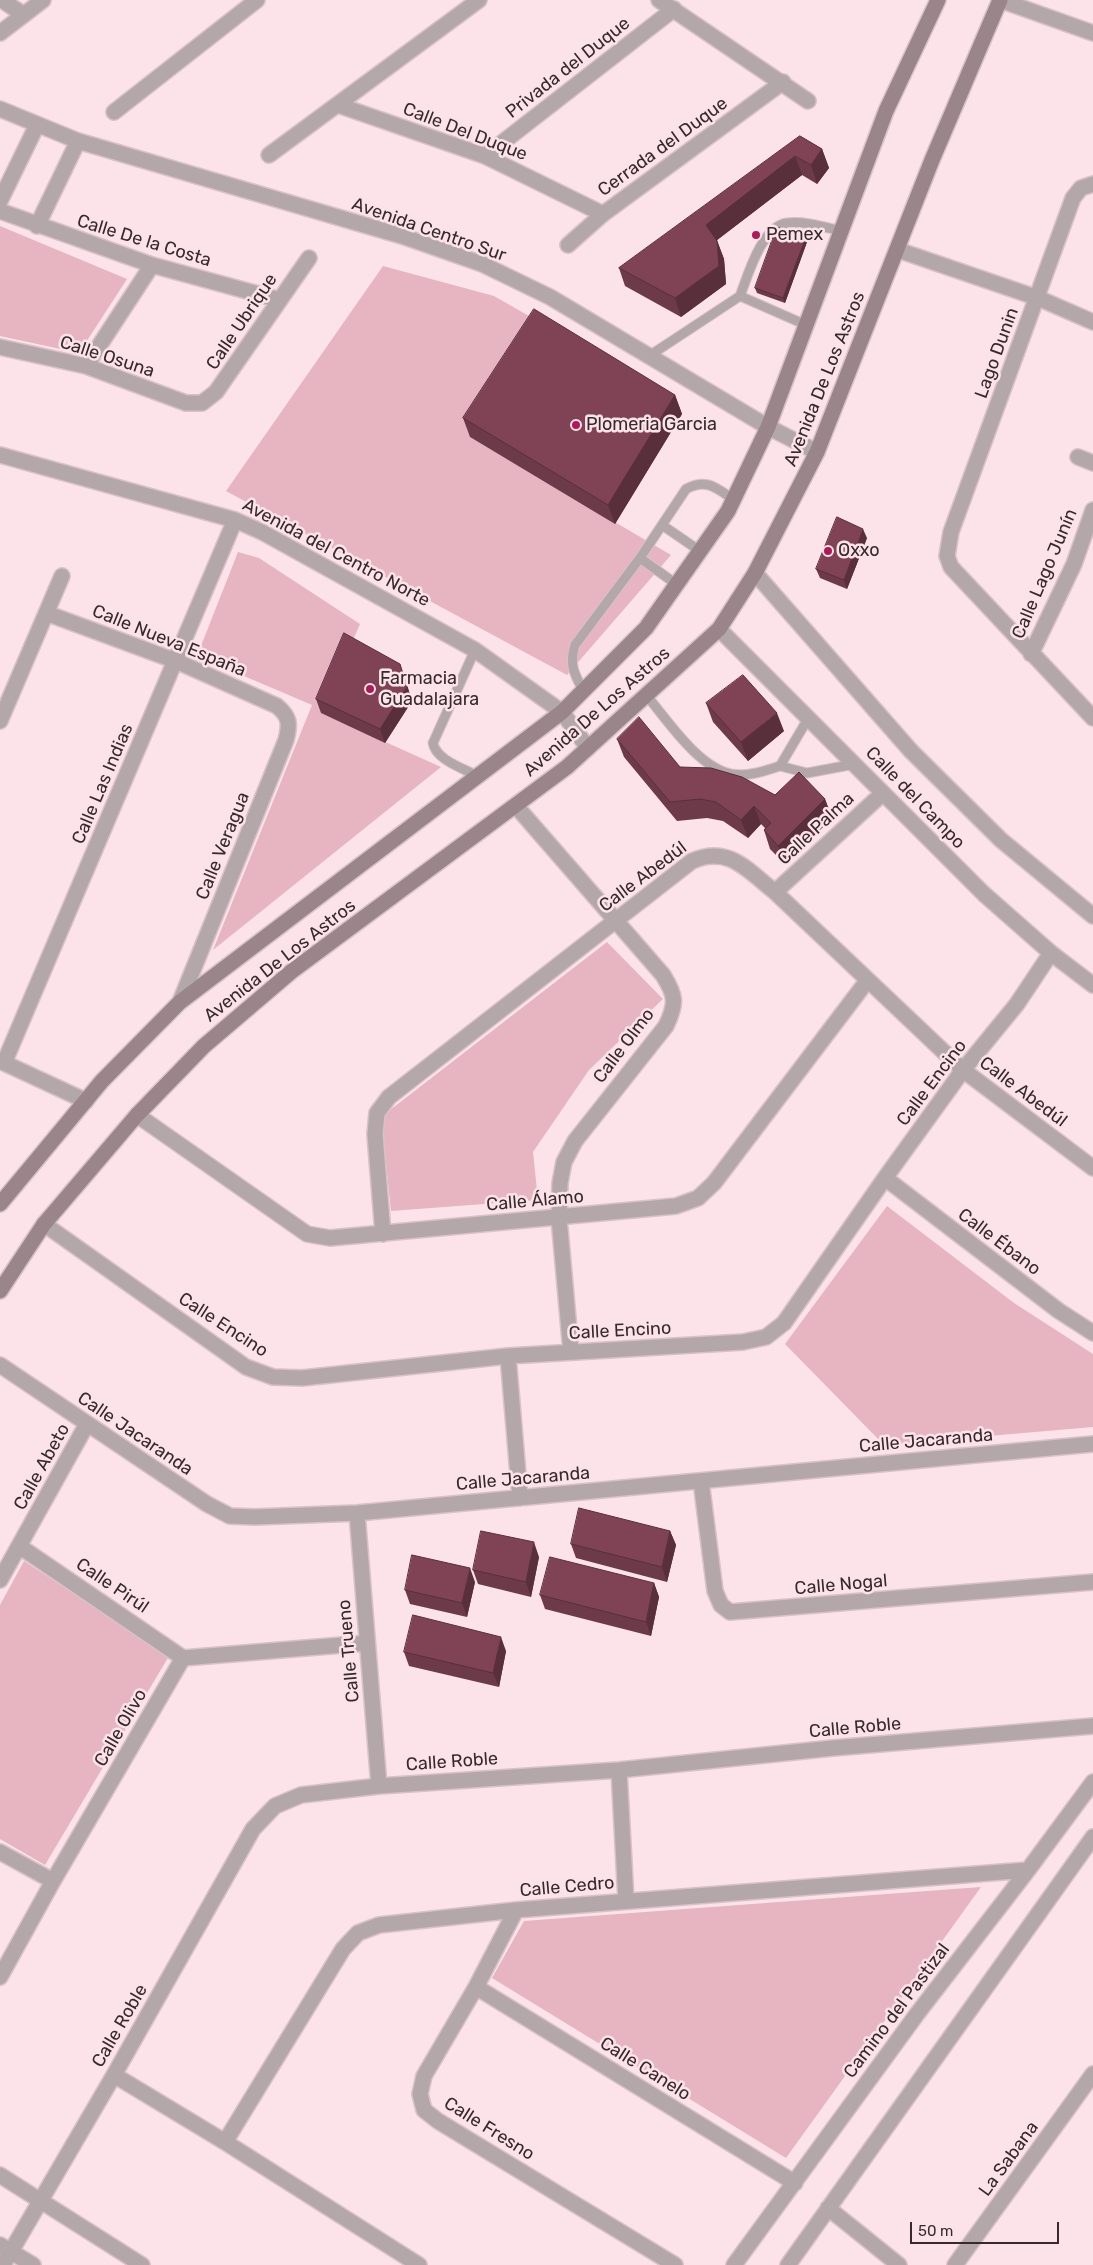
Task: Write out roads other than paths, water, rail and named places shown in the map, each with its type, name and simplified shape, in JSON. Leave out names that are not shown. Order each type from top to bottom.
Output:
[{"type":"main road","name":"Avenida De Los Astros","points":[[0,1204],[102,1081],[180,1002],[562,712],[646,628],[700,551],[733,499],[768,427],[886,110],[938,0]]},
{"type":"main road","name":"Avenida De Los Astros","points":[[0,1291],[44,1224],[137,1115],[204,1046],[292,971],[567,767],[647,696],[719,628],[755,573],[818,452],[963,84],[1000,0]]},
{"type":"street","points":[[2,0],[24,15]]},
{"type":"street","points":[[0,33],[43,0]]},
{"type":"street","points":[[114,112],[257,0]]},
{"type":"street","points":[[269,155],[479,0]]},
{"type":"street","points":[[658,0],[808,101]]},
{"type":"street","points":[[1000,0],[1093,33]]},
{"type":"street","name":"Privada del Duque","points":[[485,156],[674,10]]},
{"type":"street","name":"Cerrada del Duque","points":[[568,245],[603,214],[782,82]]},
{"type":"street","name":"Calle Del Duque","points":[[338,105],[485,156],[603,214]]},
{"type":"street","name":"Avenida Centro Sur","points":[[0,109],[78,141],[402,236],[482,264],[550,297],[768,427],[818,452]]},
{"type":"street","points":[[0,201],[36,125]]},
{"type":"street","points":[[37,226],[78,141]]},
{"type":"street","name":"Lago Dunin","points":[[1031,654],[951,567],[947,556],[948,546],[1073,198],[1081,188],[1093,184]]},
{"type":"street","name":"Calle De la Costa","points":[[0,211],[37,226],[152,265],[280,300]]},
{"type":"street","points":[[898,250],[1038,298],[1093,322]]},
{"type":"street","name":"Calle Ubrique","points":[[202,403],[216,392],[309,258]]},
{"type":"street","points":[[86,366],[152,265]]},
{"type":"street","name":"Calle Osuna","points":[[0,347],[86,366],[186,403],[202,403]]},
{"type":"street","name":"Avenida del Centro Norte","points":[[0,455],[236,520],[475,650],[562,712],[588,748]]},
{"type":"street","points":[[1078,457],[1093,463]]},
{"type":"street","name":"Calle Lago Junín","points":[[1031,654],[1074,564],[1093,510]]},
{"type":"street","name":"Calle Las Indias","points":[[2,1062],[236,520]]},
{"type":"street","name":"Calle del Campo","points":[[755,573],[911,751],[1001,840],[1093,916]]},
{"type":"street","points":[[0,721],[62,576]]},
{"type":"street","name":"Calle Nueva España","points":[[46,613],[176,661],[277,706]]},
{"type":"street","name":"Calle del Campo","points":[[719,628],[856,764],[882,794],[984,894],[1051,953],[1093,985]]},
{"type":"street","points":[[1031,654],[1093,718]]},
{"type":"street","name":"Calle Veragua","points":[[180,1002],[286,740],[290,725],[287,714],[277,706]]},
{"type":"street","name":"Calle Palma","points":[[774,892],[882,794]]},
{"type":"street","name":"Calle Olmo","points":[[516,806],[663,975],[673,991],[674,1008],[666,1026],[575,1141],[564,1162],[559,1218],[571,1352]]},
{"type":"street","name":"Calle Abedúl","points":[[384,1234],[375,1134],[377,1112],[389,1097],[692,861],[704,856],[717,854],[730,858],[774,892],[963,1070],[1093,1168]]},
{"type":"street","name":"Calle Encino","points":[[44,1224],[246,1367],[273,1378],[302,1378],[508,1356],[743,1342],[766,1337],[784,1323],[885,1178],[963,1070],[1017,1004],[1051,953]]},
{"type":"street","name":"Calle Álamo","points":[[137,1115],[307,1234],[330,1238],[676,1206],[698,1198],[714,1183],[867,981]]},
{"type":"street","points":[[2,1062],[86,1101]]},
{"type":"street","name":"Calle Ébano","points":[[885,1178],[1059,1311],[1093,1332]]},
{"type":"street","points":[[508,1356],[520,1498]]},
{"type":"street","name":"Calle Jacaranda","points":[[0,1365],[207,1504],[230,1516],[255,1517],[356,1513],[1093,1444]]},
{"type":"street","name":"Calle Abeto","points":[[0,1580],[87,1424]]},
{"type":"street","name":"Calle Nogal","points":[[701,1481],[715,1591],[721,1605],[730,1612],[1093,1582]]},
{"type":"street","name":"Calle Trueno","points":[[356,1513],[379,1786]]},
{"type":"street","name":"Calle Pirúl","points":[[19,1546],[183,1658]]},
{"type":"street","points":[[183,1658],[367,1643]]},
{"type":"street","name":"Calle Olivo","points":[[0,1977],[53,1881],[183,1658]]},
{"type":"street","name":"Calle Roble","points":[[3,2265],[5,2248],[40,2201],[114,2075],[253,1829],[275,1806],[301,1795],[379,1786],[619,1770],[823,1749],[1093,1726]]},
{"type":"street","points":[[619,1770],[626,1901]]},
{"type":"street","name":"Camino del Pastizal","points":[[734,2265],[917,2014],[1093,1782]]},
{"type":"street","points":[[788,2265],[1093,1837]]},
{"type":"street","points":[[0,1852],[53,1881]]},
{"type":"street","name":"Calle Cedro","points":[[225,2142],[343,1949],[358,1933],[379,1925],[516,1910],[1028,1870]]},
{"type":"street","name":"Calle Fresno","points":[[516,1910],[476,1987],[424,2076],[420,2094],[424,2110],[438,2121],[675,2265]]},
{"type":"street","name":"Calle Canelo","points":[[476,1987],[795,2183]]},
{"type":"street","name":"La Sabana","points":[[955,2265],[1093,2074]]},
{"type":"street","points":[[114,2075],[225,2142],[419,2265]]},
{"type":"street","points":[[0,2175],[142,2265]]},
{"type":"street","points":[[828,2208],[899,2265]]},
{"type":"street","points":[[5,2248],[33,2265]]},
{"type":"lane","points":[[649,356],[740,296],[760,248],[773,229],[784,223],[801,223],[841,230]]},
{"type":"lane","points":[[740,296],[806,325]]},
{"type":"lane","points":[[583,690],[572,670],[571,657],[575,645],[640,558],[686,489],[698,483],[712,486],[733,499]]},
{"type":"lane","points":[[662,526],[700,551]]},
{"type":"lane","points":[[640,558],[676,584]]},
{"type":"lane","points":[[475,650],[433,743],[434,750],[439,755],[477,776]]},
{"type":"lane","points":[[647,696],[690,748],[708,763],[730,774],[756,774],[780,766],[807,773],[856,764]]},
{"type":"lane","points":[[780,766],[809,717]]},
{"type":"place","name":"Pemex","points":[[756,235]]},
{"type":"place","name":"Plomeria Garcia","points":[[576,425]]},
{"type":"place","name":"Oxxo","points":[[828,551]]},
{"type":"place","name":"Farmacia Guadalajara","points":[[370,689]]}]
